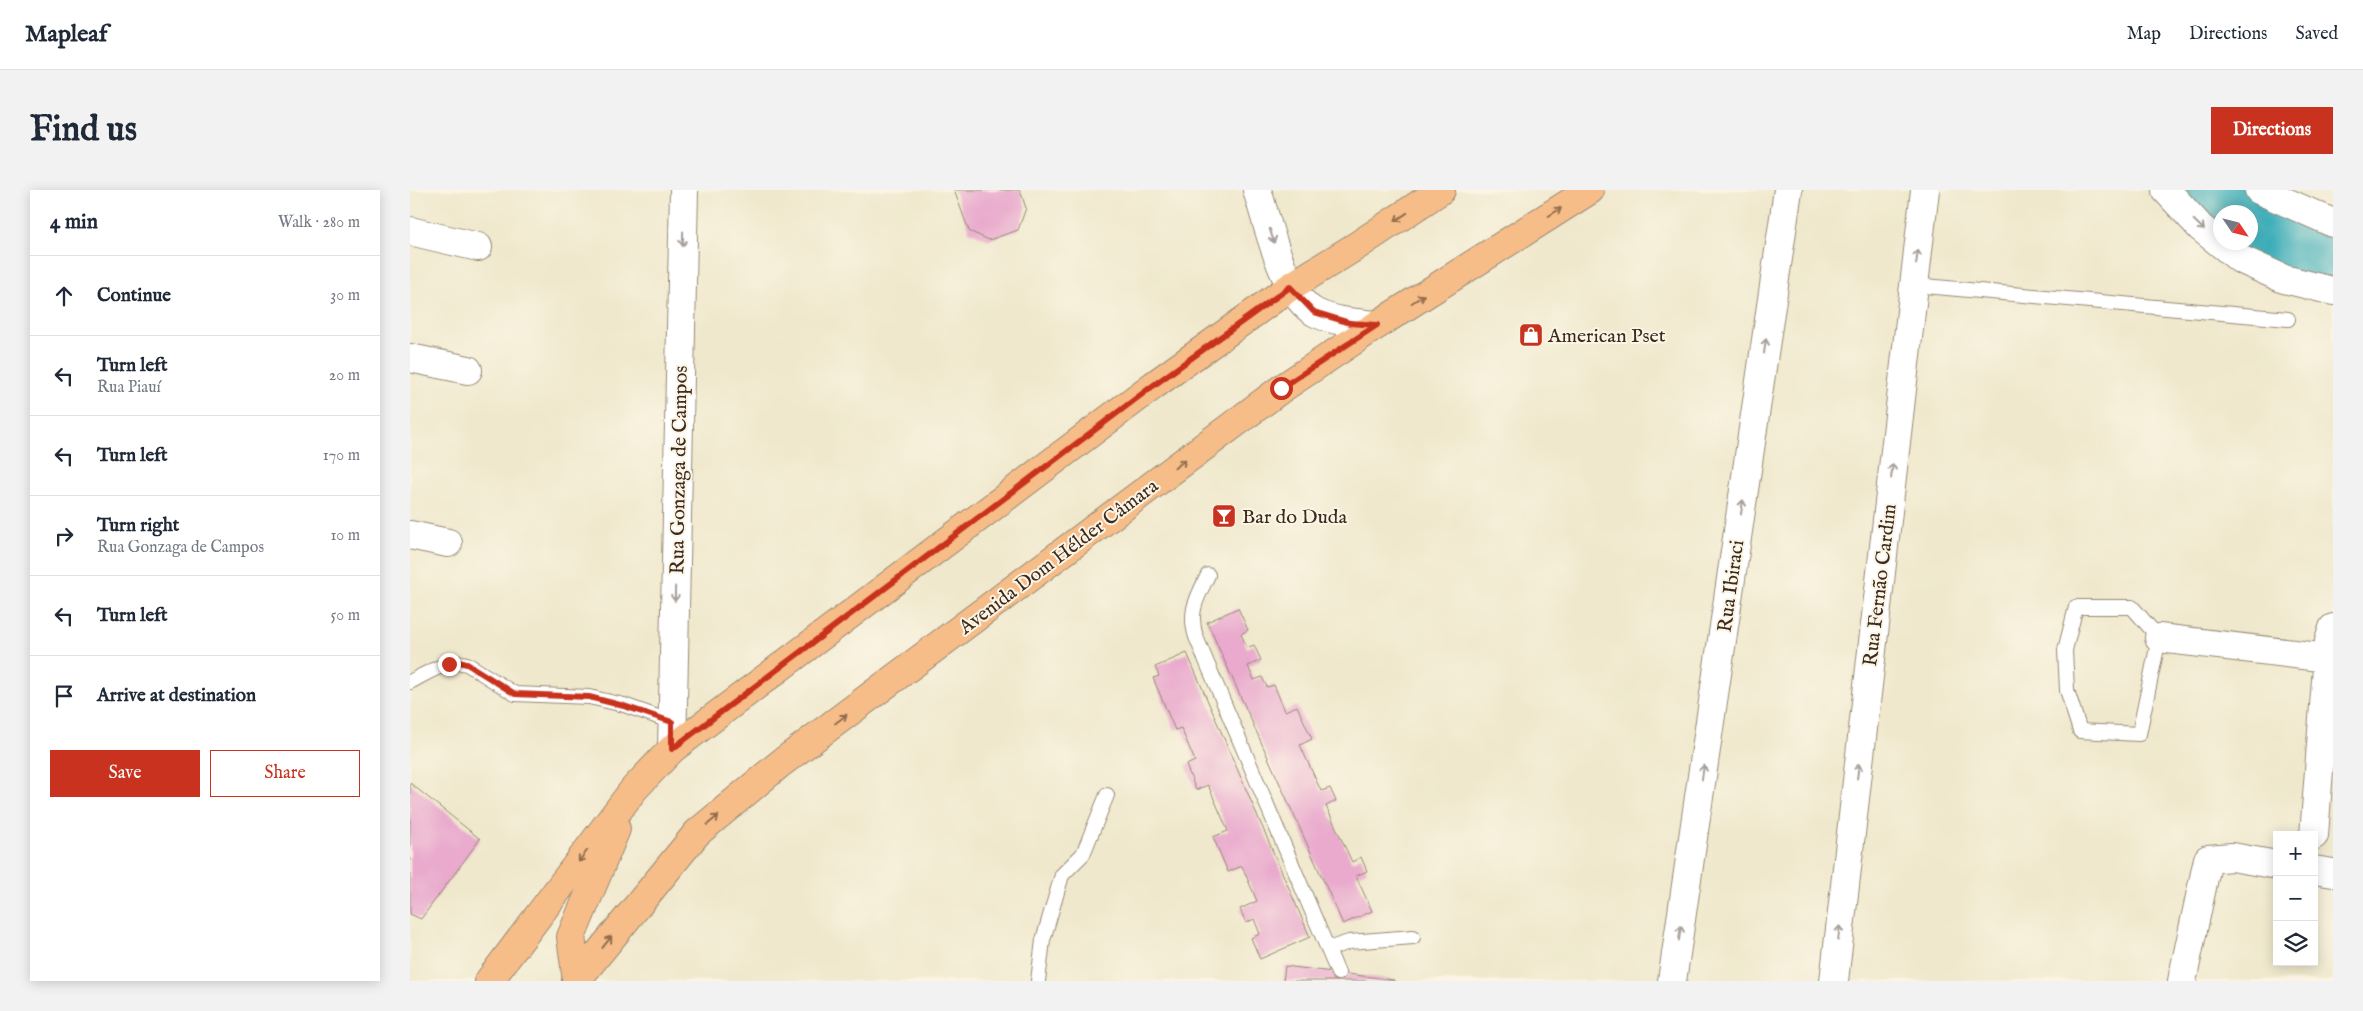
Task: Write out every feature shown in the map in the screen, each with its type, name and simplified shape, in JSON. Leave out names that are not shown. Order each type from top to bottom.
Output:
[{"type":"main road","points":[[489,981],[634,789],[672,749],[1154,385],[1290,287],[1441,190]]},
{"type":"main road","name":"Avenida Dom Hélder Câmara","points":[[577,981],[697,833],[781,764],[1281,388],[1590,190]]},
{"type":"main road","points":[[577,981],[570,937],[634,789]]},
{"type":"street","name":"Rua Gonzaga de Campos","points":[[672,749],[684,190]]},
{"type":"street","points":[[1257,190],[1290,287],[1314,312],[1350,323],[1377,325]]},
{"type":"street","name":"Rua Ibiraci","points":[[1672,981],[1788,190]]},
{"type":"street","name":"Rua Fernão Cardim","points":[[1834,981],[1925,190]]},
{"type":"street","points":[[2166,190],[2201,228],[2240,259],[2284,279],[2333,291]]},
{"type":"street","points":[[2260,190],[2329,219]]},
{"type":"street","points":[[410,231],[478,247]]},
{"type":"street","points":[[410,358],[468,370]]},
{"type":"street","points":[[410,535],[448,543]]},
{"type":"street","points":[[2314,831],[2329,641],[2333,628]]},
{"type":"street","points":[[2159,638],[2328,658]]},
{"type":"street","points":[[2182,981],[2208,859],[2232,857],[2273,864]]},
{"type":"street","points":[[2318,871],[2333,873]]},
{"type":"lane","points":[[1914,285],[2288,319]]},
{"type":"lane","points":[[1208,575],[1193,610],[1192,622],[1196,637],[1338,973]]},
{"type":"lane","points":[[2076,606],[2132,608],[2159,638],[2140,734],[2080,732],[2067,690],[2065,650],[2076,606]]},
{"type":"lane","points":[[410,682],[449,664],[459,662],[467,664],[515,694],[589,697],[672,722]]},
{"type":"lane","points":[[1038,981],[1043,940],[1062,875],[1083,854],[1107,795]]},
{"type":"lane","points":[[1328,949],[1349,942],[1413,937]]},
{"type":"building","points":[[954,190],[1020,190],[1026,208],[1018,230],[989,240],[969,231]]},
{"type":"building","points":[[1238,608],[1248,630],[1241,634],[1247,648],[1254,645],[1261,660],[1248,666],[1254,680],[1262,677],[1267,687],[1274,685],[1285,711],[1297,706],[1312,739],[1300,745],[1321,791],[1330,788],[1336,801],[1326,806],[1352,862],[1361,857],[1367,871],[1356,876],[1372,911],[1343,924],[1207,622]]},
{"type":"building","points":[[1187,653],[1310,937],[1260,959],[1251,938],[1260,934],[1254,919],[1246,923],[1240,909],[1257,901],[1242,866],[1228,872],[1213,837],[1228,831],[1208,785],[1196,790],[1186,765],[1195,761],[1181,728],[1175,730],[1153,678],[1159,676],[1155,667]]},
{"type":"building","points":[[410,783],[480,839],[421,919],[410,914]]},
{"type":"building","points":[[1285,966],[1394,980],[1394,981],[1283,981]]},
{"type":"waterway","points":[[2210,190],[2228,205]]},
{"type":"waterway","points":[[2258,228],[2309,250],[2333,254]]},
{"type":"place","name":"American Pset","points":[[1531,335]]},
{"type":"place","name":"Bar do Duda","points":[[1224,516]]},
{"type":"route","points":[[449,664],[459,662],[467,664],[515,694],[589,697],[672,722],[672,749],[1154,385],[1290,287],[1314,312],[1350,323],[1377,325],[1281,388]]}]
